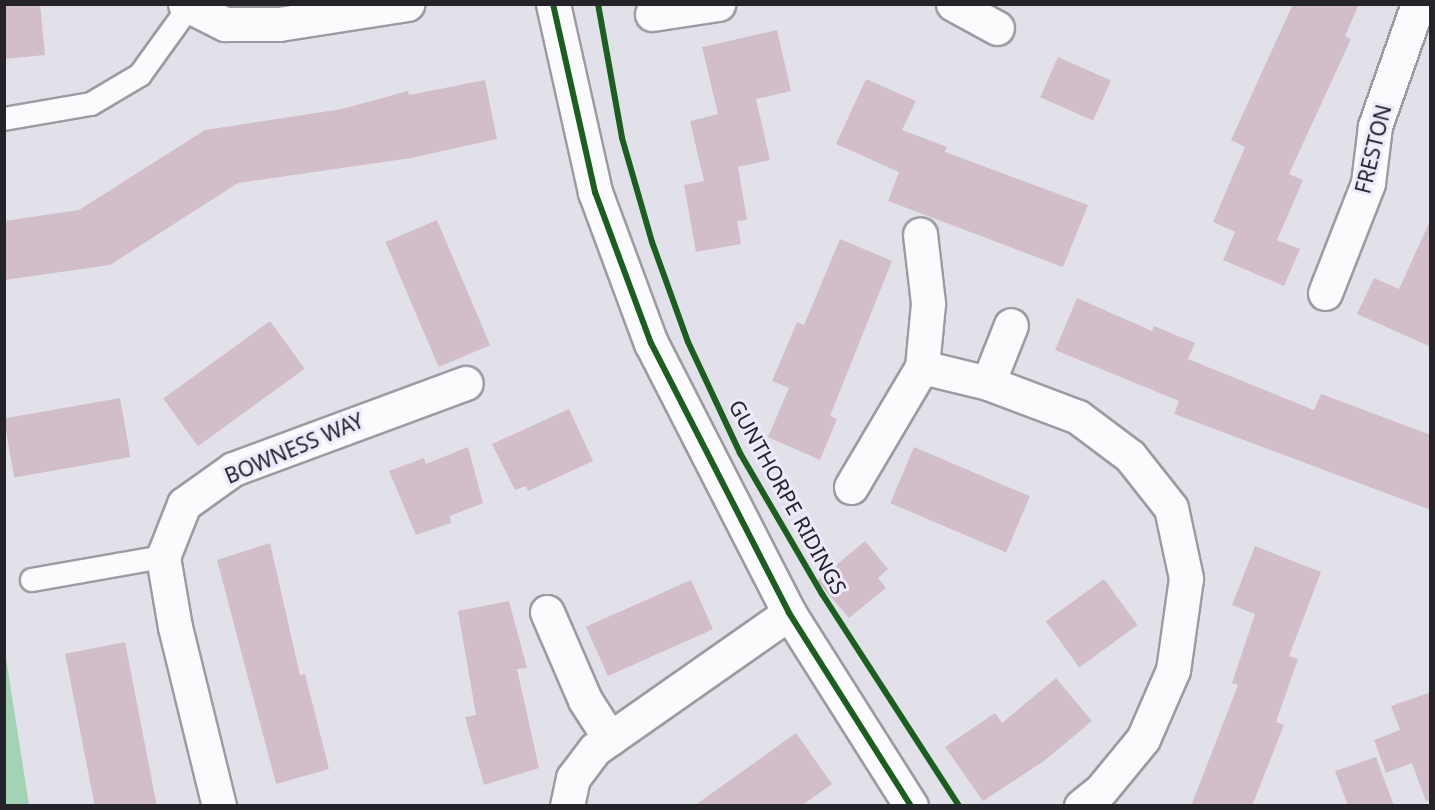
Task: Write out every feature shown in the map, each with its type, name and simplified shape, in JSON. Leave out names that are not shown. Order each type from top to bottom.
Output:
[{"type":"street","points":[[187,6],[225,24],[246,24],[407,4]]},
{"type":"street","points":[[553,4],[595,192],[651,344],[789,613],[911,806]]},
{"type":"street","points":[[652,14],[718,4]]},
{"type":"street","points":[[953,4],[997,28]]},
{"type":"street","name":"FRESTON","points":[[1325,293],[1368,183],[1376,126],[1418,4]]},
{"type":"street","points":[[851,487],[922,367],[928,303],[920,234]]},
{"type":"street","points":[[988,383],[1011,325]]},
{"type":"street","points":[[922,367],[988,383],[1078,417],[1130,456],[1172,508],[1186,578],[1173,670],[1143,739],[1101,790],[1081,806]]},
{"type":"street","name":"BOWNESS WAY","points":[[163,556],[184,504],[233,469],[466,383]]},
{"type":"street","points":[[163,556],[219,806]]},
{"type":"street","points":[[547,612],[585,700],[610,739]]},
{"type":"street","points":[[567,806],[573,778],[595,749],[789,613]]},
{"type":"lane","points":[[4,119],[91,104],[140,75],[187,6]]},
{"type":"lane","points":[[32,580],[163,556]]},
{"type":"green space","points":[[5,652],[29,805],[5,805]]},
{"type":"building","points":[[4,4],[40,4],[45,55],[4,59]]},
{"type":"building","points":[[1293,4],[1359,4],[1345,36],[1351,39],[1289,174],[1303,180],[1277,240],[1300,249],[1284,286],[1223,260],[1235,232],[1213,222],[1245,147],[1231,140]]},
{"type":"building","points":[[777,30],[791,91],[756,99],[770,160],[738,167],[747,220],[737,221],[741,244],[696,252],[684,185],[704,181],[690,121],[718,114],[702,47]]},
{"type":"building","points":[[1058,57],[1111,81],[1093,121],[1040,97]]},
{"type":"building","points":[[866,79],[916,101],[902,130],[947,147],[945,152],[1088,205],[1063,267],[888,201],[899,172],[836,144]]},
{"type":"building","points":[[485,80],[497,139],[411,158],[238,183],[110,265],[4,280],[4,221],[79,210],[205,130],[342,109],[408,91],[409,95]]},
{"type":"building","points":[[1431,219],[1431,347],[1357,314],[1374,278],[1399,289]]},
{"type":"building","points":[[437,220],[490,345],[439,367],[385,242]]},
{"type":"building","points":[[840,239],[892,261],[830,416],[837,419],[820,460],[768,437],[789,388],[772,381],[797,322],[804,325]]},
{"type":"building","points":[[1077,298],[1152,331],[1154,326],[1195,343],[1188,359],[1314,410],[1321,394],[1431,435],[1431,510],[1174,414],[1179,401],[1055,350]]},
{"type":"building","points":[[270,321],[305,369],[198,446],[163,399]]},
{"type":"building","points":[[120,398],[130,457],[14,478],[4,418]]},
{"type":"building","points":[[569,409],[593,461],[528,491],[526,486],[515,490],[492,444]]},
{"type":"building","points":[[468,447],[483,503],[450,516],[451,523],[416,535],[389,471],[424,458],[426,464]]},
{"type":"building","points":[[914,447],[1030,496],[1006,552],[890,503]]},
{"type":"building","points":[[865,541],[888,569],[878,578],[886,588],[849,618],[817,581]]},
{"type":"building","points":[[270,543],[300,675],[305,674],[329,769],[276,784],[217,560]]},
{"type":"building","points":[[1255,546],[1321,572],[1289,656],[1298,659],[1276,722],[1284,725],[1252,806],[1191,806],[1238,685],[1232,683],[1255,614],[1232,605]]},
{"type":"building","points":[[1104,579],[1138,625],[1079,667],[1046,621]]},
{"type":"building","points":[[691,580],[713,629],[608,676],[586,627]]},
{"type":"building","points":[[509,601],[527,668],[517,669],[539,768],[484,785],[465,717],[476,715],[458,611]]},
{"type":"building","points":[[125,642],[157,806],[95,806],[65,654]]},
{"type":"building","points":[[1056,678],[1092,721],[1044,761],[983,801],[945,747],[995,713],[1002,723]]},
{"type":"building","points":[[1431,692],[1431,800],[1426,801],[1412,763],[1386,773],[1374,740],[1400,730],[1391,706]]},
{"type":"building","points":[[796,733],[832,784],[801,806],[694,806]]},
{"type":"building","points":[[1376,757],[1394,806],[1348,806],[1335,771]]},
{"type":"cycle path","points":[[553,4],[595,192],[651,343],[789,613],[911,806]]},
{"type":"cycle path","name":"GUNTHORPE RIDINGS","points":[[598,4],[622,138],[652,242],[688,342],[740,453],[822,594],[959,806]]}]
